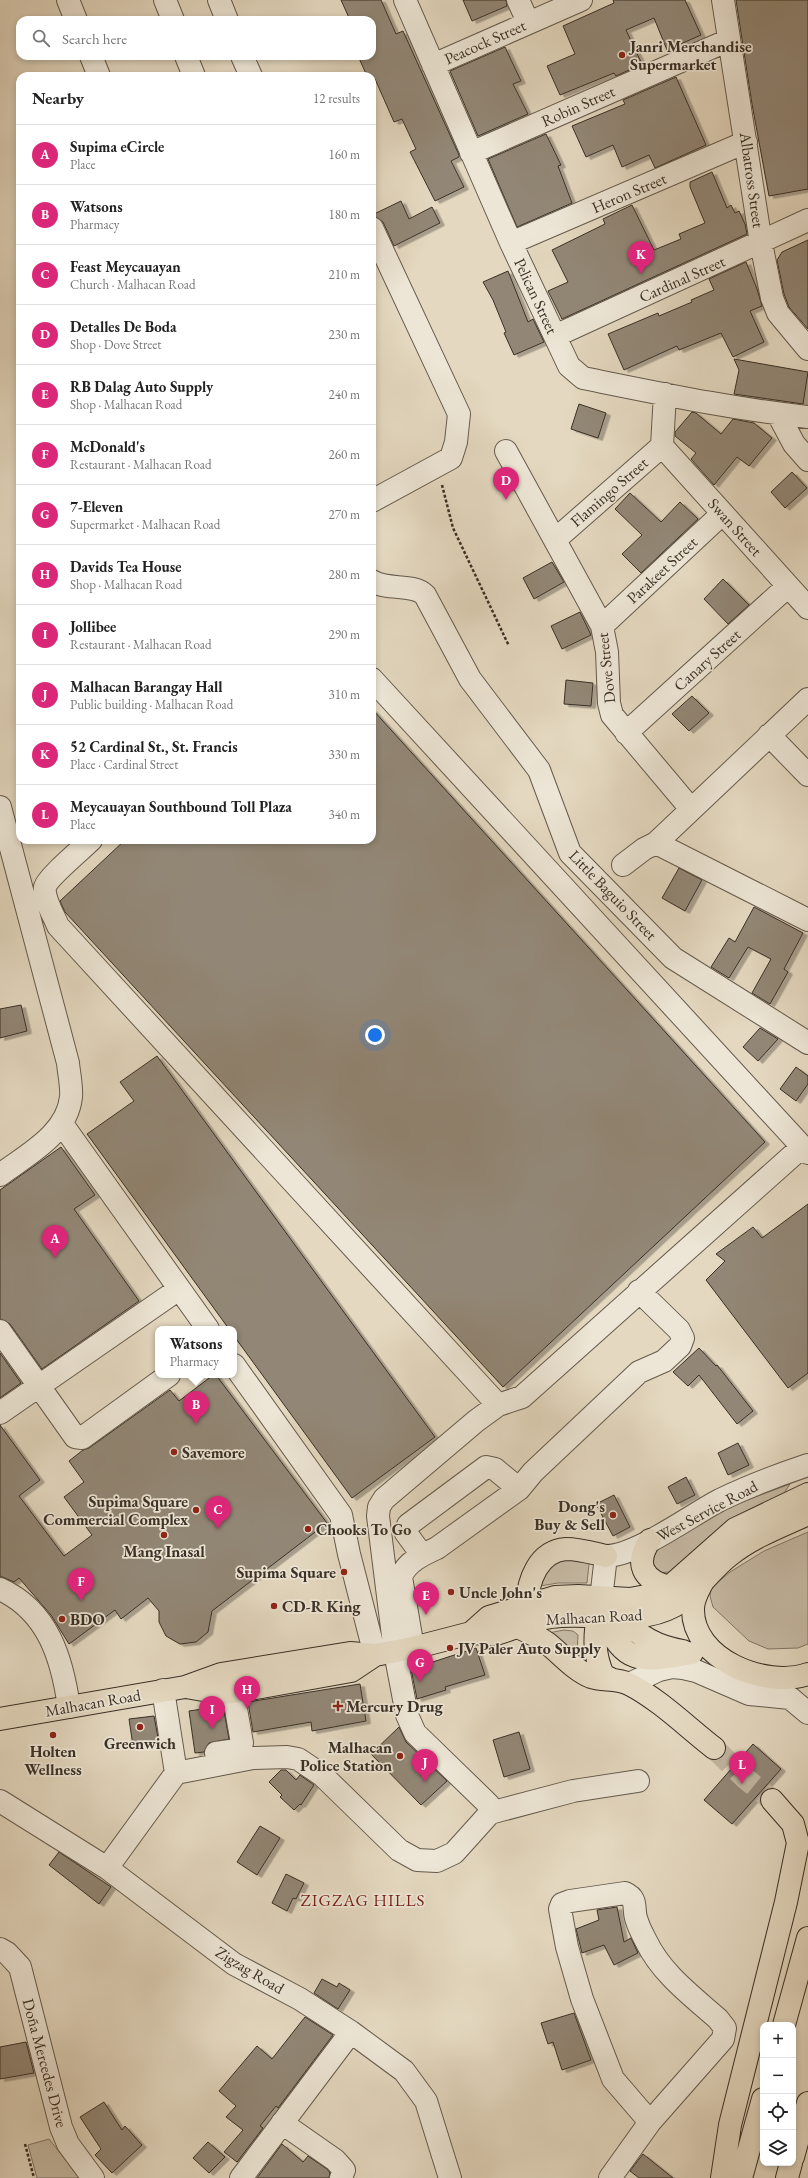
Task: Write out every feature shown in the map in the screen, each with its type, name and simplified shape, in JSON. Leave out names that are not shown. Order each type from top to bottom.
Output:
[{"type":"main road","name":"Malhacan Road","points":[[471,1632],[489,1618],[527,1604],[560,1596],[606,1612],[630,1599],[646,1596],[669,1587],[735,1529],[808,1494]]},
{"type":"main road","name":"Malhacan Road","points":[[185,1687],[220,1693],[233,1692],[352,1670],[395,1652],[471,1632],[494,1634],[515,1626],[550,1617],[606,1612],[649,1615],[667,1609],[686,1598],[724,1560],[739,1548],[808,1514]]},
{"type":"main road","points":[[650,1540],[641,1556],[643,1568],[653,1580],[669,1587]]},
{"type":"main road","points":[[527,1604],[531,1578],[541,1563],[551,1554],[572,1550],[606,1556]]},
{"type":"main road","points":[[702,1583],[694,1599],[693,1616],[702,1636],[718,1655],[745,1672],[760,1676],[778,1679],[795,1678],[808,1674]]},
{"type":"main road","points":[[606,1612],[612,1637],[621,1648],[633,1656],[644,1659],[694,1662],[718,1655]]},
{"type":"main road","points":[[606,1612],[594,1642],[595,1651],[603,1675],[620,1682],[663,1707],[714,1748]]},
{"type":"main road","points":[[515,1626],[548,1643],[578,1669],[591,1677],[620,1682]]},
{"type":"main road","name":"Malhacan Road","points":[[0,1719],[185,1687],[221,1674],[350,1653],[395,1652]]},
{"type":"main road","points":[[722,2178],[730,2125],[786,1902],[798,1843],[793,1824],[772,1800]]},
{"type":"main road","points":[[785,2022],[808,1938]]},
{"type":"main road","points":[[796,2146],[808,2103]]},
{"type":"main road","points":[[741,2178],[760,2110]]},
{"type":"main road","points":[[787,2178],[790,2166]]},
{"type":"street","points":[[68,0],[74,16]]},
{"type":"street","points":[[165,0],[171,16]]},
{"type":"street","points":[[219,0],[225,16]]},
{"type":"street","name":"Pelican Street","points":[[404,0],[511,243],[570,366],[583,378],[778,414],[808,417]]},
{"type":"street","points":[[518,0],[528,22]]},
{"type":"street","name":"Peacock Street","points":[[433,65],[581,0]]},
{"type":"street","name":"Albatross Street","points":[[722,0],[730,40],[761,243],[772,298],[778,313],[808,349]]},
{"type":"street","name":"Robin Street","points":[[471,153],[730,40]]},
{"type":"street","points":[[93,60],[97,72]]},
{"type":"street","points":[[188,60],[192,72]]},
{"type":"street","points":[[244,60],[249,72]]},
{"type":"street","name":"Heron Street","points":[[511,243],[746,142]]},
{"type":"street","name":"Cardinal Street","points":[[555,336],[761,243],[808,220]]},
{"type":"street","points":[[376,237],[459,414],[456,442],[451,458],[376,499]]},
{"type":"street","points":[[662,446],[665,394]]},
{"type":"street","points":[[778,414],[794,444],[808,460]]},
{"type":"street","name":"Swan Street","points":[[662,446],[808,608]]},
{"type":"street","name":"Flamingo Street","points":[[556,539],[662,446]]},
{"type":"street","name":"Dove Street","points":[[506,451],[556,539],[602,626],[608,652],[609,703],[612,715],[626,734],[691,809]]},
{"type":"street","name":"Parakeet Street","points":[[602,626],[722,514]]},
{"type":"street","name":"Little Baguio Street","points":[[376,583],[389,588],[414,589],[424,595],[470,679],[541,774],[570,853],[673,958],[808,1043]]},
{"type":"street","name":"Canary Street","points":[[626,734],[788,586]]},
{"type":"street","points":[[376,683],[805,1150],[639,1291],[522,1397],[498,1405],[384,1499],[379,1508],[378,1516],[395,1652],[407,1715],[415,1733],[489,1805],[490,1813]]},
{"type":"street","points":[[623,865],[644,849],[656,843],[808,699]]},
{"type":"street","points":[[769,735],[808,775]]},
{"type":"street","points":[[0,807],[68,1063],[71,1098],[62,1124],[47,1140],[0,1175]]},
{"type":"street","points":[[656,843],[808,920]]},
{"type":"street","points":[[87,844],[50,878],[45,888],[47,898],[58,926],[498,1405]]},
{"type":"street","points":[[62,1124],[206,1326]]},
{"type":"street","points":[[0,1414],[179,1288]]},
{"type":"street","points":[[395,1652],[401,1576],[406,1567],[422,1555],[437,1548],[519,1489],[533,1472],[640,1372],[664,1361],[680,1346],[683,1338],[679,1330],[639,1291]]},
{"type":"street","points":[[0,1330],[75,1437],[82,1438],[165,1378]]},
{"type":"street","points":[[237,1369],[341,1515],[349,1554],[395,1652]]},
{"type":"street","name":"West Service Road","points":[[606,1556],[621,1555],[721,1500],[772,1477],[808,1465]]},
{"type":"street","points":[[422,1555],[406,1533],[408,1525],[486,1467],[494,1469],[519,1489]]},
{"type":"street","points":[[606,1556],[606,1612]]},
{"type":"street","points":[[0,1589],[25,1603],[36,1615],[50,1639],[64,1674],[68,1707]]},
{"type":"street","points":[[620,1682],[659,1670],[694,1662],[749,1694],[790,1698],[808,1713]]},
{"type":"street","points":[[163,1690],[176,1766]]},
{"type":"street","points":[[107,1868],[176,1766],[241,1748],[242,1744],[233,1692]]},
{"type":"street","points":[[176,1766],[253,1758],[287,1757],[298,1759],[322,1775],[389,1842],[418,1860],[437,1861],[454,1853],[490,1813],[573,1791],[638,1781]]},
{"type":"street","name":"Zigzag Road","points":[[0,1801],[107,1868],[234,1964],[300,1999],[351,2032],[404,2071],[426,2101],[450,2178]]},
{"type":"street","points":[[610,2178],[650,2122],[723,2038],[725,2028],[663,1969],[649,1948],[636,1920],[635,1902],[630,1896],[625,1893],[570,1901],[562,1904],[560,1909],[567,1947],[582,1999],[613,2079],[650,2122]]},
{"type":"street","name":"Doña Mercedes Drive","points":[[0,1949],[7,1953],[20,1967],[61,2127],[68,2144],[93,2178]]},
{"type":"street","points":[[241,2178],[351,2032]]},
{"type":"street","points":[[282,2123],[335,2160],[344,2170],[341,2178]]},
{"type":"path","points":[[435,468],[446,497],[453,528],[509,646]]},
{"type":"path","points":[[25,2144],[34,2178]]},
{"type":"shaded area","points":[[790,1484],[784,1493],[711,1535],[669,1572],[659,1573],[651,1566],[650,1553],[731,1506]]},
{"type":"shaded area","points":[[808,1532],[808,1644],[798,1648],[768,1649],[749,1641],[713,1607],[710,1596],[711,1588],[730,1572],[764,1551]]},
{"type":"shaded area","points":[[557,1555],[585,1557],[589,1564],[587,1583],[558,1583],[534,1587]]},
{"type":"shaded area","points":[[564,1630],[573,1631],[578,1635],[577,1656],[548,1633]]},
{"type":"shaded area","points":[[49,2139],[80,2178],[37,2178],[28,2145]]},
{"type":"building","points":[[341,0],[381,0],[396,34],[403,31],[459,155],[459,157],[451,161],[464,187],[435,201],[410,152],[416,149],[402,119],[394,122],[376,81],[376,72],[365,72],[360,60],[376,60],[376,16],[348,16]]},
{"type":"building","points":[[463,0],[506,0],[507,6],[472,21]]},
{"type":"building","points":[[613,0],[685,0],[701,35],[667,50],[654,18],[626,30],[642,64],[616,76],[614,73],[560,95],[547,66],[575,54],[563,26],[614,3]]},
{"type":"building","points":[[736,0],[808,0],[808,189],[769,196],[752,104]]},
{"type":"building","points":[[505,47],[521,81],[513,84],[528,114],[478,136],[450,71]]},
{"type":"building","points":[[676,77],[706,145],[655,168],[649,155],[622,167],[613,145],[586,157],[572,126],[625,104],[623,100]]},
{"type":"building","points":[[546,134],[561,165],[558,166],[572,203],[517,227],[488,159]]},
{"type":"building","points":[[712,172],[727,208],[731,205],[735,213],[739,211],[745,224],[747,234],[562,319],[548,291],[568,282],[552,250],[605,224],[603,219],[632,205],[654,250],[681,239],[679,234],[705,223],[690,187],[690,182]]},
{"type":"building","points":[[401,201],[409,219],[432,207],[440,223],[394,246],[383,222],[376,218],[376,213]]},
{"type":"building","points":[[808,240],[808,329],[789,307],[784,294],[777,260],[782,252]]},
{"type":"building","points":[[746,262],[762,306],[750,311],[764,342],[733,357],[721,333],[679,350],[677,346],[624,370],[608,334],[658,313],[659,316],[692,302],[691,300],[714,290],[709,279]]},
{"type":"building","points":[[508,271],[528,322],[533,319],[544,342],[514,355],[504,333],[506,332],[493,300],[483,282]]},
{"type":"building","points":[[734,359],[808,372],[803,404],[734,394],[739,370]]},
{"type":"building","points":[[579,404],[606,413],[598,438],[571,429]]},
{"type":"building","points":[[692,412],[696,413],[721,434],[733,419],[754,423],[772,438],[749,466],[737,457],[714,485],[691,459],[696,453],[675,436],[675,432]]},
{"type":"building","points":[[792,472],[807,488],[785,508],[771,492]]},
{"type":"building","points":[[630,493],[661,522],[680,502],[698,519],[641,573],[622,554],[642,535],[615,509]]},
{"type":"building","points":[[552,562],[564,582],[534,599],[523,578]]},
{"type":"building","points":[[723,579],[749,605],[728,624],[704,599]]},
{"type":"building","points":[[580,612],[591,635],[562,649],[551,626]]},
{"type":"building","points":[[566,680],[593,683],[591,706],[564,704]]},
{"type":"building","points":[[692,696],[709,713],[689,731],[672,714]]},
{"type":"building","points":[[376,713],[765,1142],[503,1387],[65,912],[60,901],[121,844],[376,844]]},
{"type":"building","points":[[679,868],[702,880],[685,911],[662,898]]},
{"type":"building","points":[[754,907],[803,933],[784,969],[788,972],[770,1004],[752,993],[771,959],[748,947],[729,978],[711,967],[729,938],[735,942]]},
{"type":"building","points":[[21,1005],[27,1031],[0,1038],[0,1009]]},
{"type":"building","points":[[760,1028],[778,1039],[758,1061],[743,1047]]},
{"type":"building","points":[[157,1056],[435,1437],[352,1498],[237,1340],[237,1326],[227,1326],[87,1134],[134,1101],[120,1082]]},
{"type":"building","points":[[796,1067],[808,1076],[808,1084],[796,1101],[780,1089]]},
{"type":"building","points":[[61,1147],[95,1195],[74,1209],[139,1301],[42,1369],[10,1324],[0,1319],[0,1190]]},
{"type":"building","points":[[808,1204],[808,1373],[788,1388],[706,1280],[725,1261],[716,1254],[753,1227],[762,1238]]},
{"type":"building","points":[[699,1348],[716,1366],[717,1365],[753,1411],[737,1424],[699,1375],[688,1386],[673,1372]]},
{"type":"building","points":[[0,1353],[21,1383],[0,1398]]},
{"type":"building","name":"Supima Square Commercial Complex","points":[[209,1378],[218,1378],[327,1523],[212,1611],[208,1632],[196,1642],[180,1644],[166,1636],[159,1622],[159,1611],[148,1598],[121,1619],[115,1610],[69,1644],[51,1615],[19,1578],[14,1582],[0,1576],[0,1425],[40,1480],[19,1496],[64,1556],[92,1535],[64,1497],[84,1482],[69,1461],[170,1390],[179,1401]]},
{"type":"building","points":[[738,1443],[749,1465],[728,1475],[718,1453]]},
{"type":"building","points":[[686,1477],[695,1495],[677,1504],[668,1487]]},
{"type":"building","name":"Dong's Buy & Sell","points":[[614,1495],[630,1527],[613,1536],[596,1504]]},
{"type":"building","points":[[476,1648],[485,1675],[445,1687],[446,1690],[417,1699],[411,1669]]},
{"type":"building","points":[[360,1684],[366,1721],[312,1731],[311,1722],[253,1732],[248,1702]]},
{"type":"building","points":[[223,1706],[229,1739],[209,1743],[204,1752],[195,1753],[189,1711]]},
{"type":"building","points":[[154,1716],[159,1743],[133,1746],[129,1719]]},
{"type":"building","name":"Malhacan Police Station","points":[[399,1727],[406,1742],[447,1781],[421,1805],[371,1754]]},
{"type":"building","points":[[519,1732],[530,1769],[504,1777],[493,1740]]},
{"type":"building","points":[[753,1744],[781,1769],[732,1824],[704,1800]]},
{"type":"building","points":[[281,1770],[286,1770],[296,1780],[300,1775],[314,1785],[301,1805],[300,1804],[294,1810],[280,1797],[282,1795],[269,1782]]},
{"type":"building","points":[[260,1826],[280,1838],[257,1875],[237,1862]]},
{"type":"building","points":[[59,1852],[111,1887],[99,1904],[49,1865]]},
{"type":"building","points":[[286,1874],[304,1883],[296,1899],[293,1898],[287,1911],[272,1903]]},
{"type":"building","points":[[617,1907],[624,1942],[631,1938],[638,1953],[614,1965],[604,1945],[582,1953],[576,1929],[599,1920],[597,1910]]},
{"type":"building","points":[[322,1979],[337,1987],[339,1983],[350,1990],[338,2009],[314,1993]]},
{"type":"building","points":[[574,2013],[591,2060],[562,2070],[553,2042],[548,2044],[541,2023]]},
{"type":"building","points":[[305,2017],[333,2035],[278,2108],[276,2106],[260,2126],[263,2128],[237,2162],[224,2152],[243,2130],[226,2117],[236,2106],[219,2091],[257,2046],[272,2059]]},
{"type":"building","points":[[26,2042],[34,2073],[0,2079],[0,2047]]},
{"type":"building","points":[[104,2102],[122,2130],[125,2126],[142,2145],[112,2173],[95,2155],[101,2149],[80,2117]]},
{"type":"building","points":[[208,2142],[225,2157],[209,2173],[193,2158]]},
{"type":"building","points":[[282,2144],[303,2162],[308,2156],[327,2169],[330,2173],[329,2178],[257,2178]]},
{"type":"building","points":[[643,2154],[673,2178],[639,2178],[630,2171]]},
{"type":"tunnel","points":[[714,1748],[746,1779],[772,1800]]},
{"type":"place","name":"Janri Merchandise Supermarket","points":[[622,55]]},
{"type":"place","name":"52 Cardinal St., St. Francis","points":[[641,274]]},
{"type":"place","name":"Detalles De Boda","points":[[506,500]]},
{"type":"place","name":"Supima eCircle","points":[[55,1258]]},
{"type":"place","name":"Watsons","points":[[196,1424]]},
{"type":"place","name":"Savemore","points":[[174,1452]]},
{"type":"place","name":"Supima Square Commercial Complex","points":[[196,1510]]},
{"type":"place","name":"Dong's Buy & Sell","points":[[613,1515]]},
{"type":"place","name":"Feast Meycauayan","points":[[218,1529]]},
{"type":"place","name":"Chooks To Go","points":[[308,1529]]},
{"type":"place","name":"Mang Inasal","points":[[164,1535]]},
{"type":"place","name":"Supima Square","points":[[344,1572]]},
{"type":"place","name":"Uncle John's","points":[[451,1592]]},
{"type":"place","name":"McDonald's","points":[[81,1601]]},
{"type":"place","name":"CD-R King","points":[[274,1606]]},
{"type":"place","name":"RB Dalag Auto Supply","points":[[426,1615]]},
{"type":"place","name":"BDO","points":[[62,1619]]},
{"type":"place","name":"JV Paler Auto Supply","points":[[450,1648]]},
{"type":"place","name":"7-Eleven","points":[[420,1682]]},
{"type":"place","name":"Mercury Drug","points":[[338,1706]]},
{"type":"place","name":"Davids Tea House","points":[[247,1709]]},
{"type":"place","name":"Greenwich","points":[[140,1727]]},
{"type":"place","name":"Jollibee","points":[[212,1729]]},
{"type":"place","name":"Holten Wellness","points":[[53,1735]]},
{"type":"place","name":"Malhacan Police Station","points":[[400,1756]]},
{"type":"place","name":"Malhacan Barangay Hall","points":[[425,1782]]},
{"type":"place","name":"Meycauayan Southbound Toll Plaza","points":[[742,1784]]},
{"type":"district","name":"ZIGZAG HILLS","points":[[363,1900]]}]
